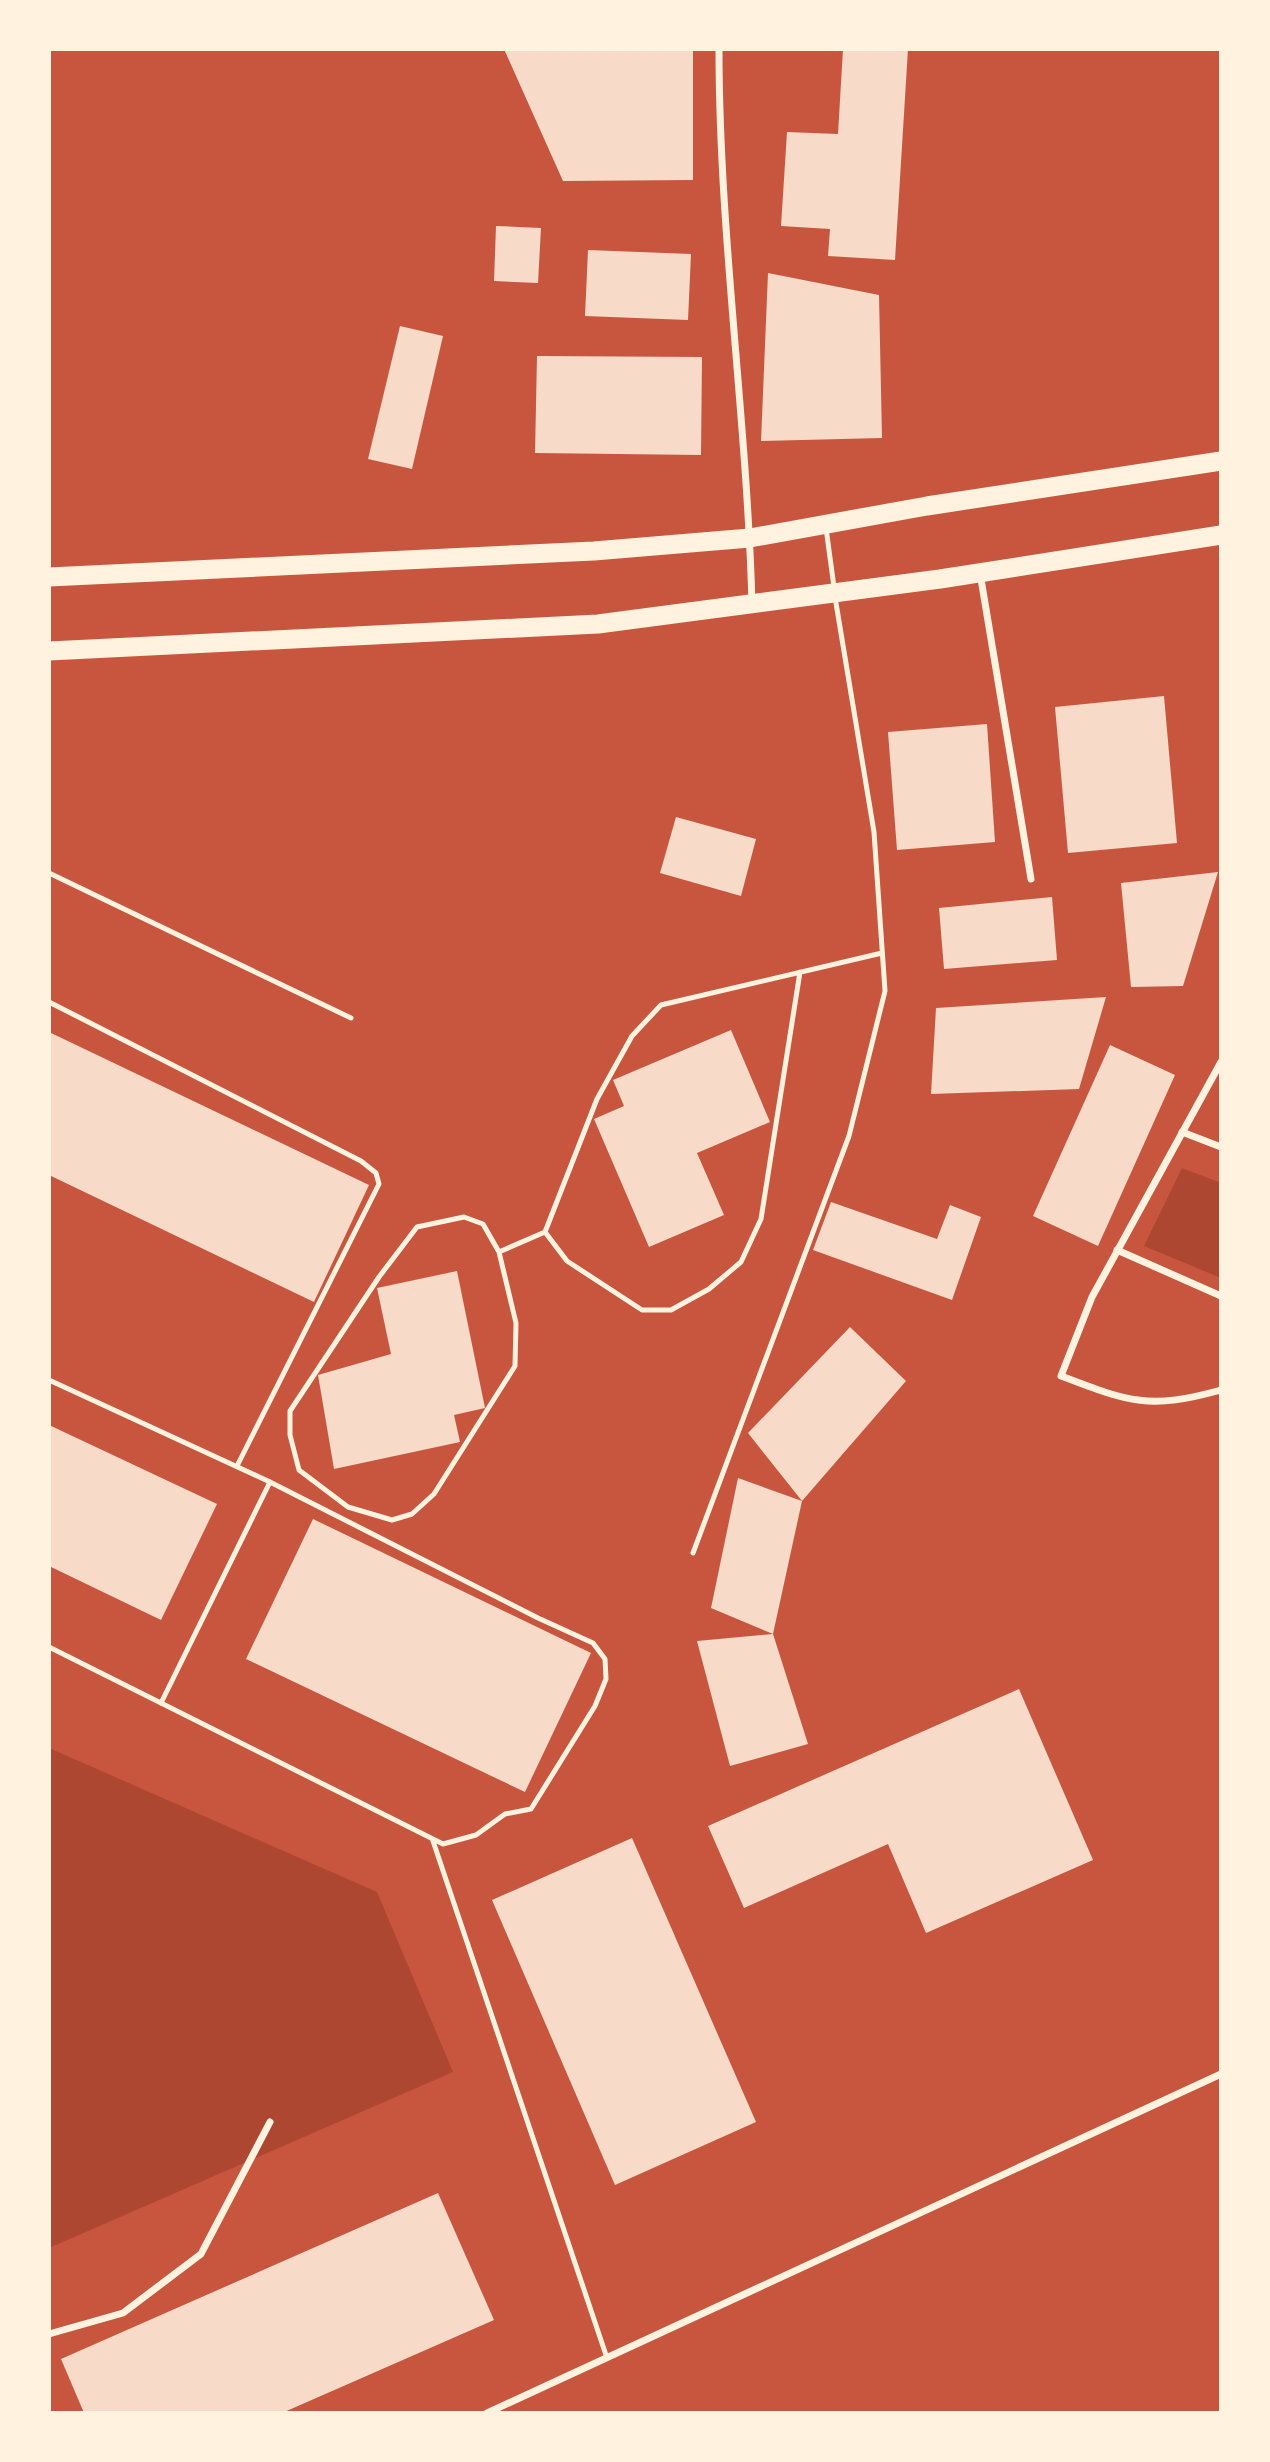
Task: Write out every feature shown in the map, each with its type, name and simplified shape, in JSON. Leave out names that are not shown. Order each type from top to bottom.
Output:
[{"type":"highway","points":[[49,577],[594,551],[750,538],[927,506],[1221,461]]},
{"type":"highway","points":[[49,651],[598,624],[834,593],[1221,535]]},
{"type":"street","points":[[719,49],[735,357],[750,538],[752,604]]},
{"type":"street","points":[[980,572],[1031,879]]},
{"type":"street","points":[[1221,1062],[1091,1297],[1061,1376],[1109,1394],[1146,1403],[1184,1400],[1221,1390]]},
{"type":"street","points":[[1182,1132],[1221,1147]]},
{"type":"street","points":[[1117,1250],[1221,1296]]},
{"type":"street","points":[[487,2413],[1221,2074]]},
{"type":"street","points":[[49,2334],[123,2313],[201,2253],[270,2122]]},
{"type":"lane","points":[[693,1553],[849,1136],[885,991],[874,832],[834,593],[826,525]]},
{"type":"lane","points":[[49,873],[351,1018]]},
{"type":"lane","points":[[499,1252],[545,1232],[597,1099],[632,1036],[661,1004],[882,953]]},
{"type":"lane","points":[[545,1232],[568,1261],[642,1310],[671,1310],[709,1289],[741,1262],[761,1219],[800,972]]},
{"type":"lane","points":[[49,1002],[361,1161],[376,1173],[379,1184],[237,1466]]},
{"type":"lane","points":[[464,1217],[483,1224],[499,1252],[516,1323],[515,1366],[434,1494],[412,1514],[392,1520],[348,1507],[299,1470],[290,1434],[290,1411],[379,1277],[417,1227],[464,1217]]},
{"type":"lane","points":[[49,1380],[237,1466],[538,1618],[593,1643],[605,1659],[606,1679],[595,1706],[531,1810],[505,1814],[476,1835],[457,1843],[443,1844],[49,1647]]},
{"type":"lane","points":[[161,1703],[270,1482]]},
{"type":"lane","points":[[433,1841],[607,2358]]},
{"type":"shaded area","points":[[1182,1168],[1221,1183],[1221,1278],[1144,1246]]},
{"type":"shaded area","points":[[49,1748],[377,1892],[453,2072],[49,2248]]},
{"type":"building","points":[[504,49],[693,49],[693,180],[563,181]]},
{"type":"building","points":[[843,49],[908,49],[895,260],[828,256],[830,229],[781,226],[787,132],[838,134]]},
{"type":"building","points":[[496,226],[541,228],[538,283],[494,281]]},
{"type":"building","points":[[588,250],[691,254],[688,320],[585,316]]},
{"type":"building","points":[[768,273],[879,295],[882,438],[761,441]]},
{"type":"building","points":[[400,326],[443,336],[412,469],[368,459]]},
{"type":"building","points":[[537,356],[702,357],[701,455],[535,453]]},
{"type":"building","points":[[1164,696],[1177,843],[1068,853],[1055,707]]},
{"type":"building","points":[[987,724],[995,842],[897,850],[888,732]]},
{"type":"building","points":[[676,817],[756,839],[741,896],[660,873]]},
{"type":"building","points":[[1218,872],[1183,986],[1131,987],[1121,883]]},
{"type":"building","points":[[1052,897],[1057,960],[944,969],[939,908]]},
{"type":"building","points":[[1106,997],[1079,1089],[931,1094],[936,1008]]},
{"type":"building","points":[[731,1030],[770,1122],[697,1153],[724,1215],[649,1247],[594,1119],[624,1106],[613,1080]]},
{"type":"building","points":[[49,1032],[369,1185],[314,1302],[49,1175]]},
{"type":"building","points":[[1110,1045],[1175,1075],[1098,1246],[1033,1216]]},
{"type":"building","points":[[831,1202],[937,1239],[950,1205],[981,1217],[952,1300],[813,1250]]},
{"type":"building","points":[[457,1271],[485,1408],[454,1415],[460,1442],[334,1469],[318,1375],[391,1354],[377,1288]]},
{"type":"building","points":[[850,1327],[906,1381],[802,1501],[748,1433]]},
{"type":"building","points":[[49,1425],[217,1504],[161,1620],[49,1566]]},
{"type":"building","points":[[738,1478],[802,1501],[773,1634],[711,1608]]},
{"type":"building","points":[[313,1519],[591,1653],[525,1792],[246,1659]]},
{"type":"building","points":[[773,1634],[808,1744],[730,1766],[697,1641]]},
{"type":"building","points":[[1019,1689],[1093,1860],[926,1933],[888,1844],[744,1908],[708,1826]]},
{"type":"building","points":[[632,1838],[756,2122],[615,2185],[492,1900]]},
{"type":"building","points":[[438,2193],[494,2320],[282,2413],[84,2413],[61,2359]]}]
